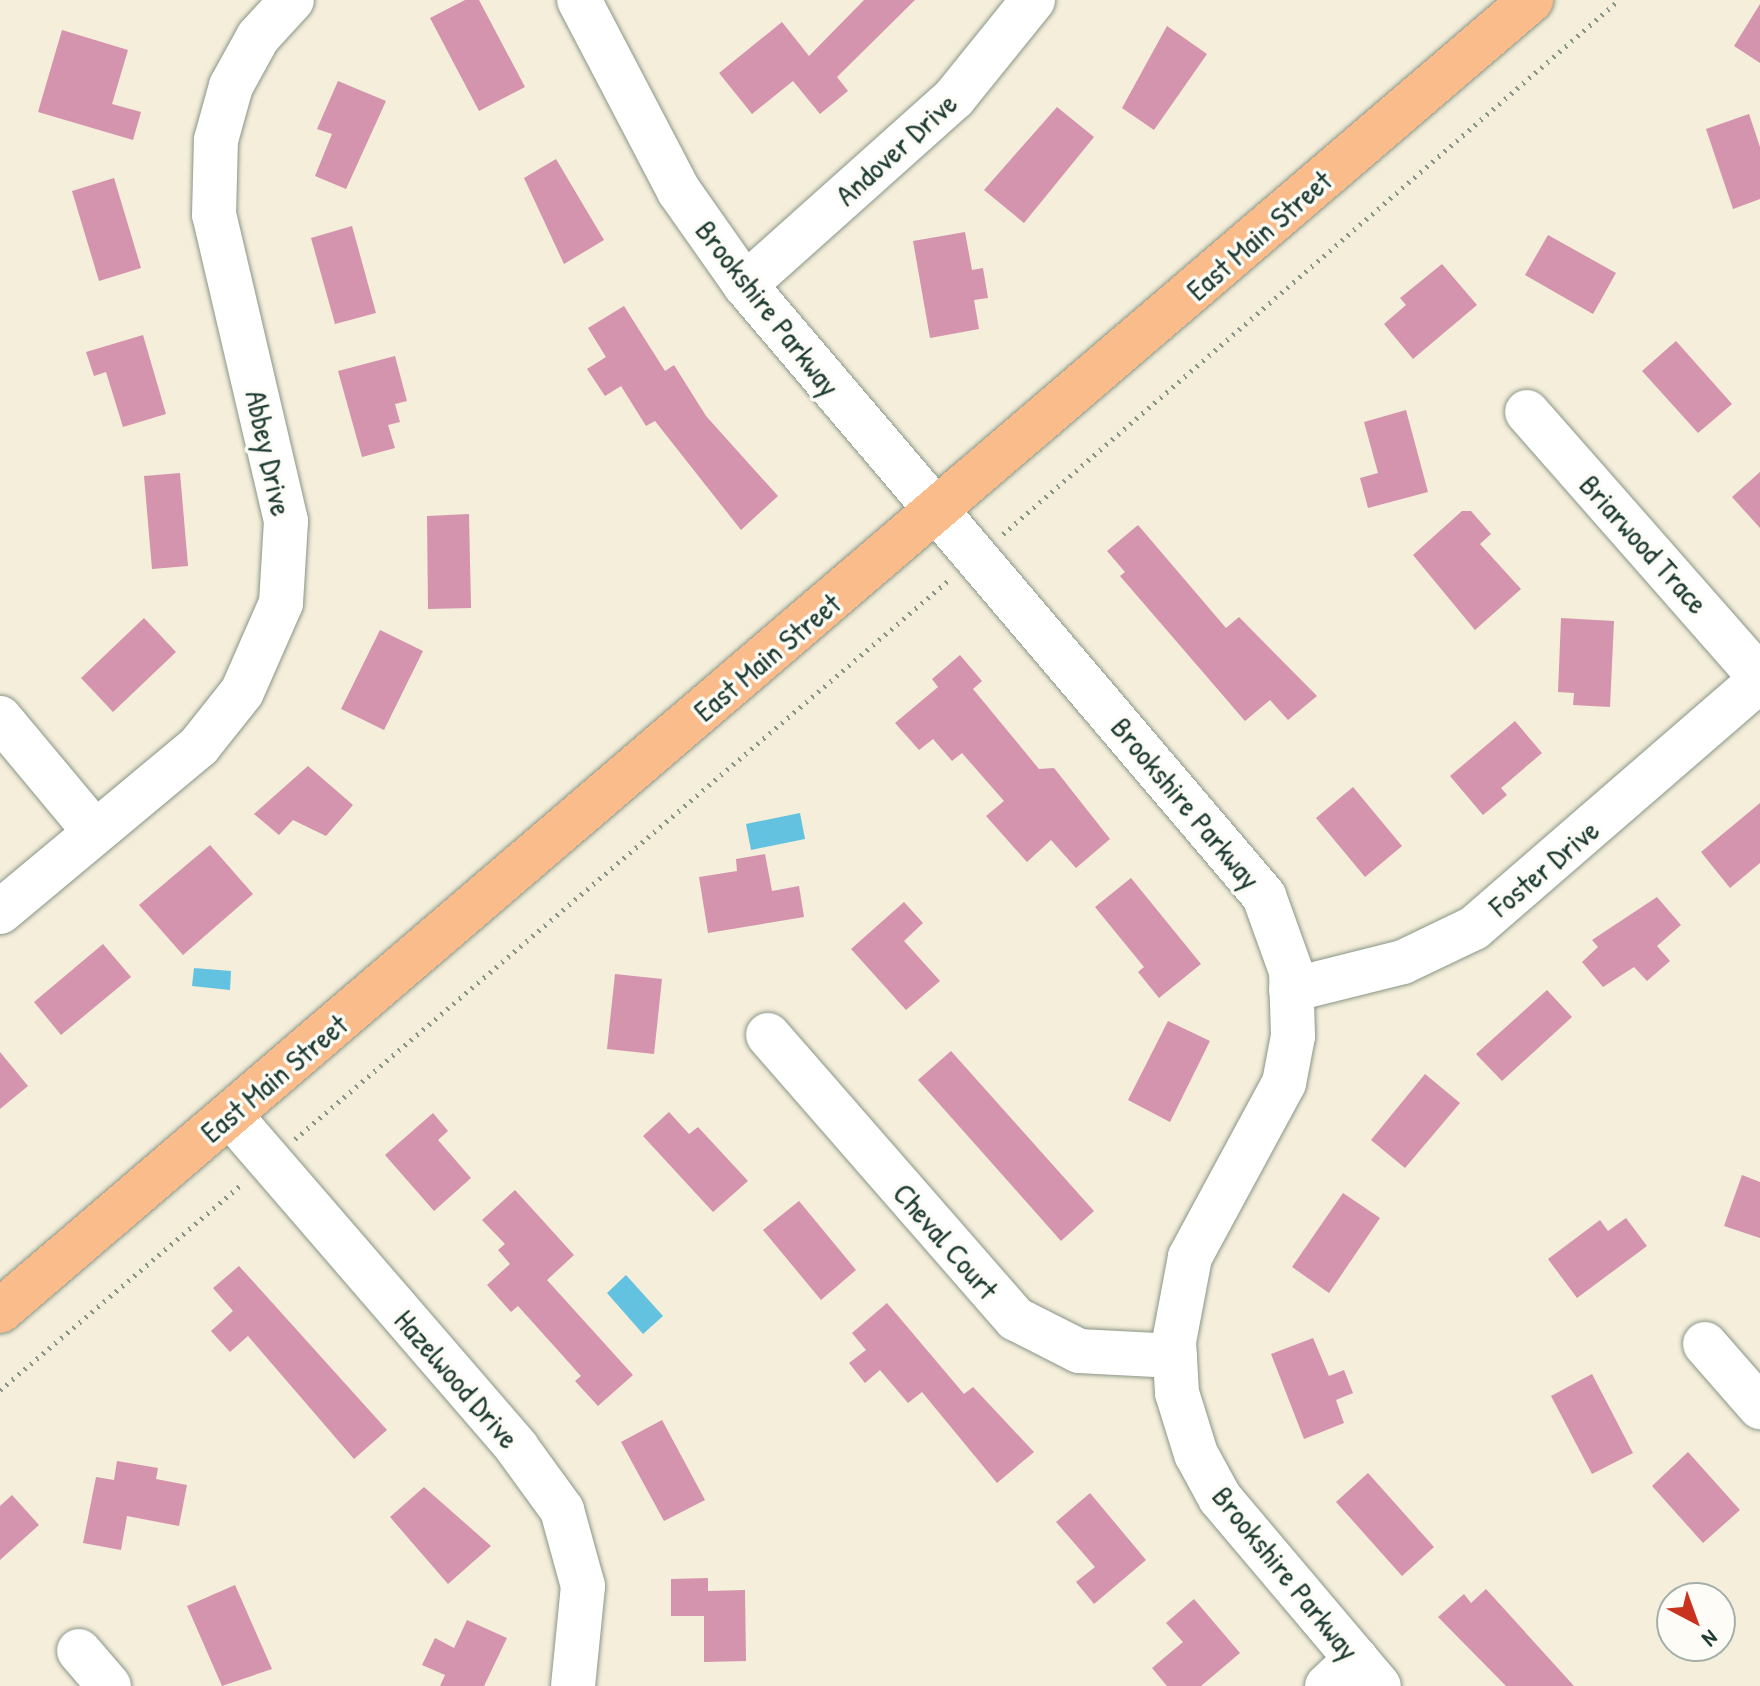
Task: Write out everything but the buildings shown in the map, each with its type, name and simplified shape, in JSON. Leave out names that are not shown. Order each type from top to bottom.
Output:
[{"type":"main road","name":"East Main Street","points":[[0,1311],[937,512],[1531,0]]},
{"type":"street","name":"Abbey Drive","points":[[0,912],[181,762],[230,711],[281,603],[286,521],[214,215],[216,140],[231,86],[258,37],[292,0]]},
{"type":"street","name":"Brookshire Parkway","points":[[579,0],[679,191],[745,285],[1240,861],[1280,935],[1291,990],[1293,1036],[1284,1083],[1190,1257],[1175,1356],[1196,1454],[1220,1498],[1354,1677]]},
{"type":"street","name":"Andover Drive","points":[[745,285],[954,98],[1033,0]]},
{"type":"street","name":"Briarwood Trace","points":[[1527,412],[1760,678]]},
{"type":"street","name":"Foster Drive","points":[[1291,990],[1403,962],[1474,928],[1760,678]]},
{"type":"street","points":[[0,718],[94,831]]},
{"type":"street","name":"Cheval Court","points":[[768,1035],[1016,1319],[1079,1351],[1175,1356]]},
{"type":"street","name":"Hazelwood Drive","points":[[230,1115],[517,1448],[562,1510],[583,1586],[573,1686]]},
{"type":"street","points":[[1705,1344],[1760,1407]]},
{"type":"street","points":[[79,1651],[109,1686]]},
{"type":"path","points":[[1004,533],[1619,0]]},
{"type":"path","points":[[289,1144],[953,576]]},
{"type":"path","points":[[0,1390],[253,1174]]},
{"type":"water","points":[[800,813],[805,839],[751,850],[746,824]]},
{"type":"water","points":[[194,968],[231,971],[230,990],[192,986]]},
{"type":"water","points":[[626,1275],[663,1316],[643,1334],[607,1293]]}]
